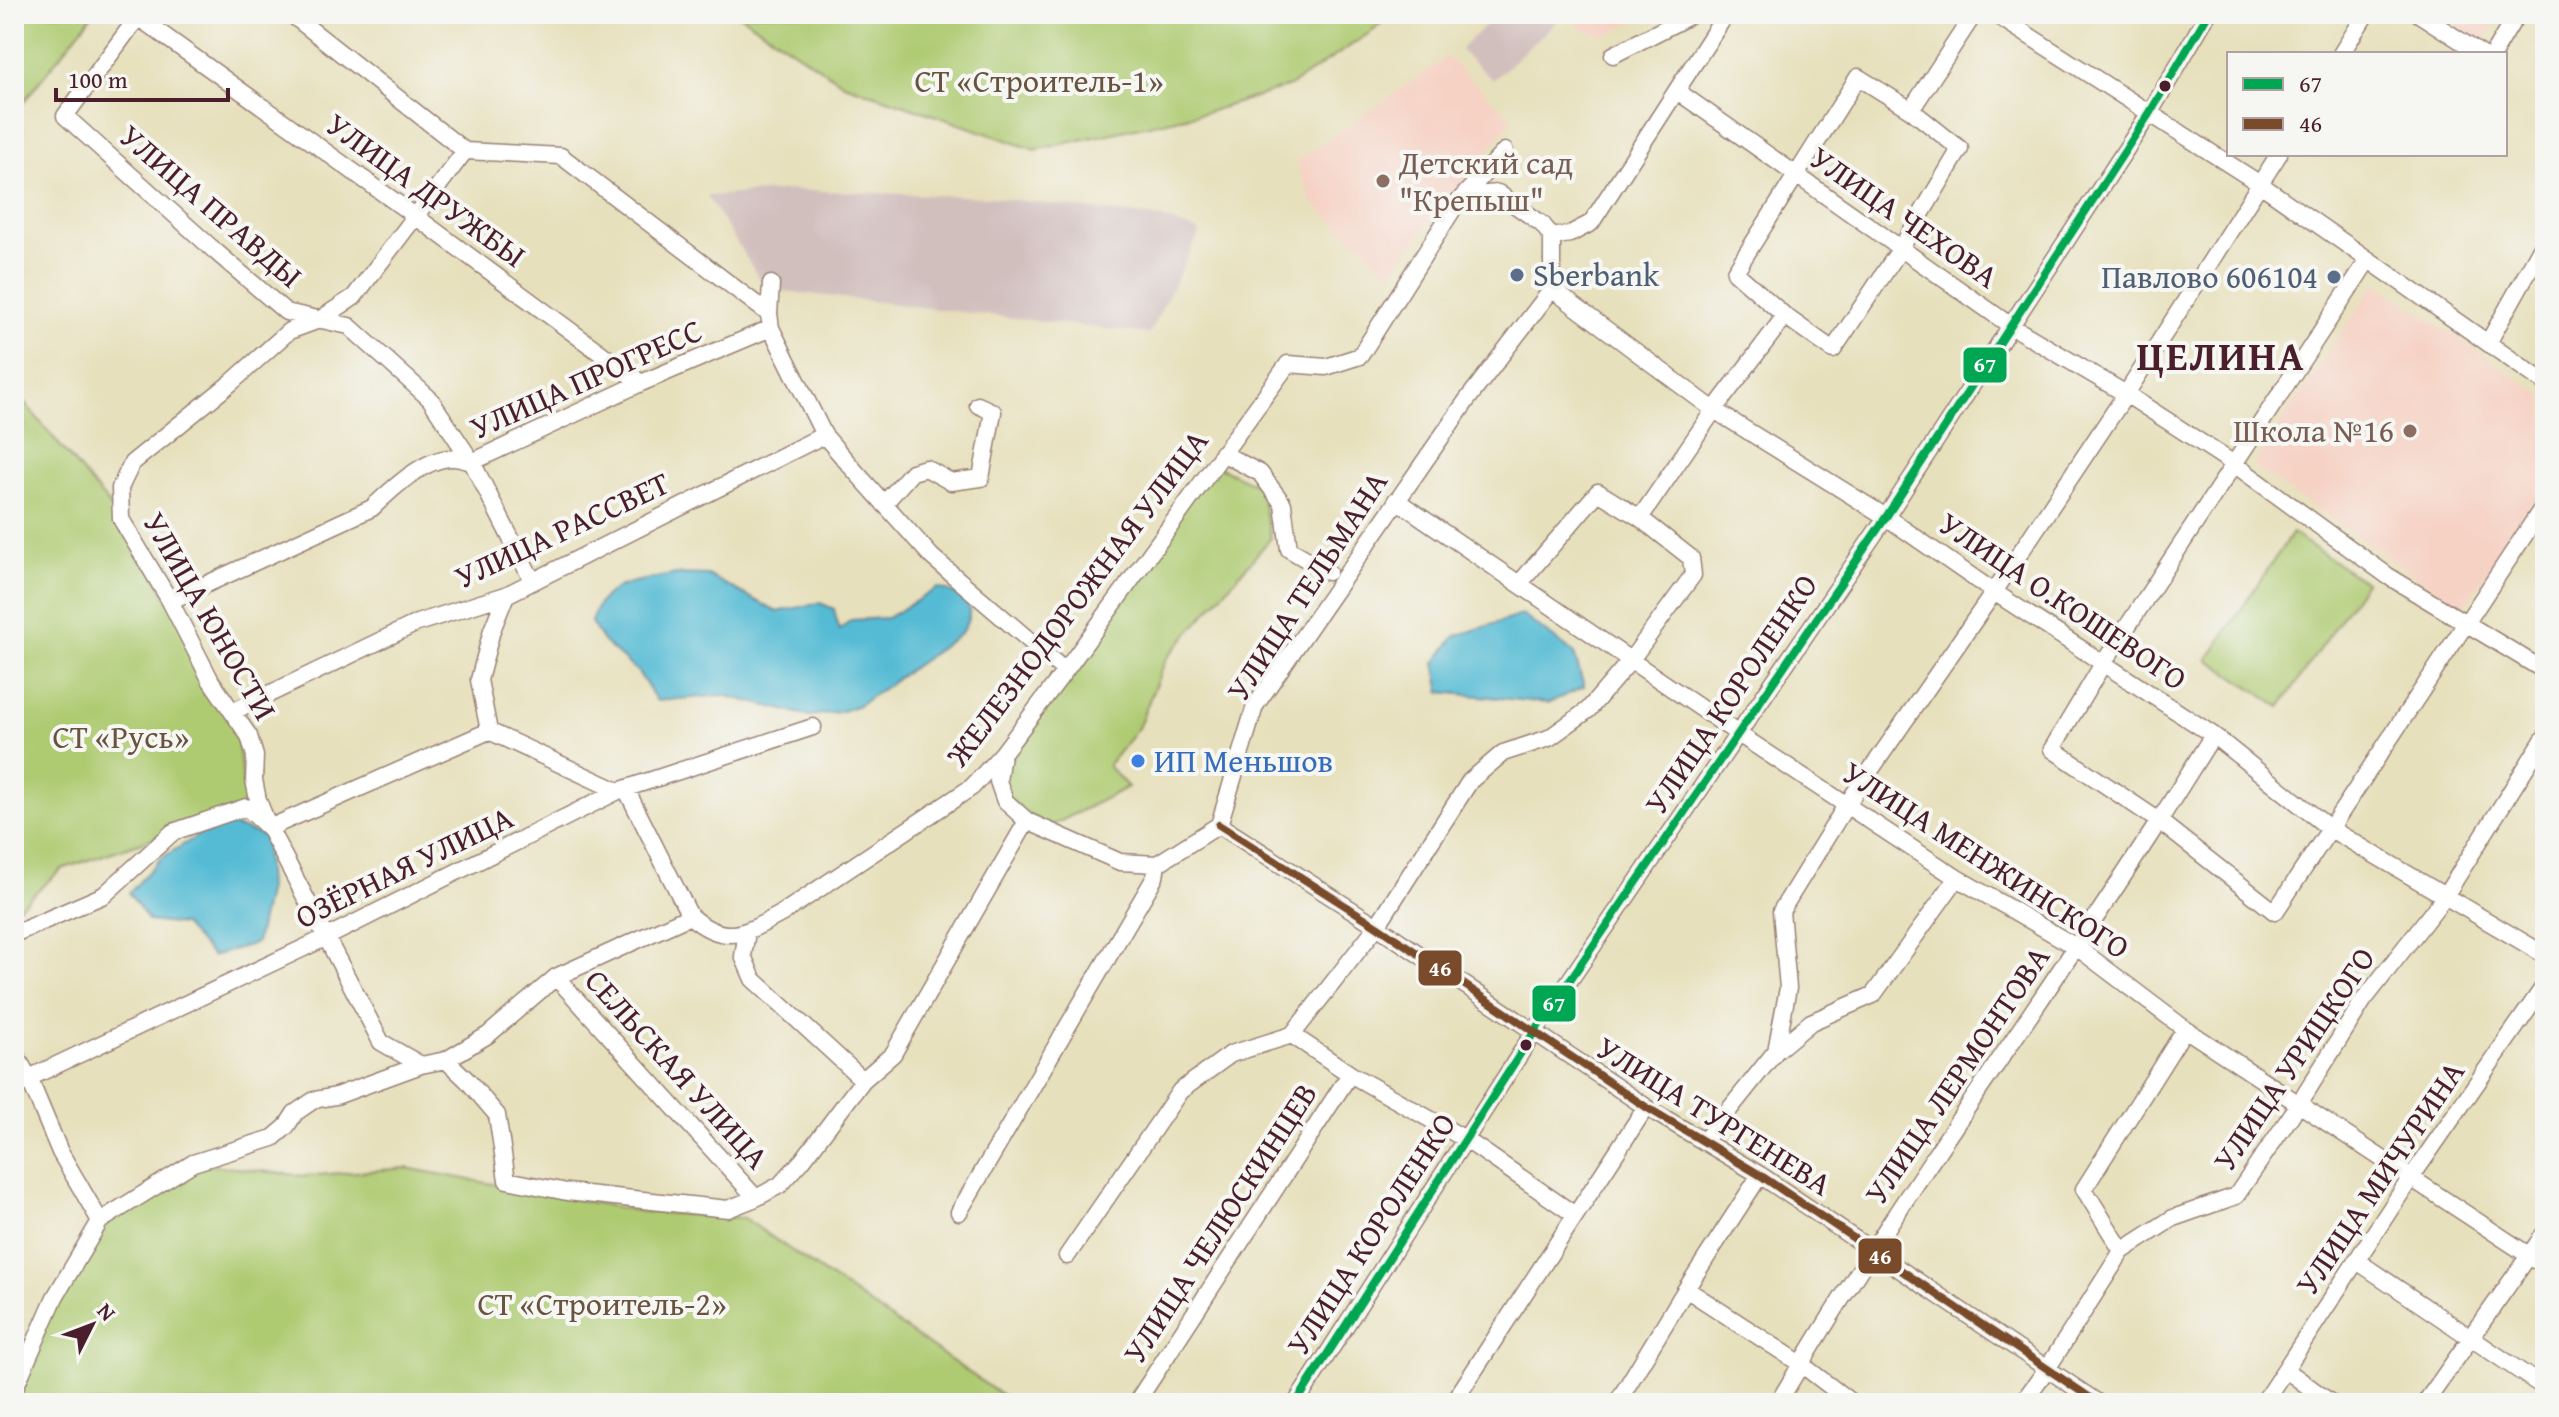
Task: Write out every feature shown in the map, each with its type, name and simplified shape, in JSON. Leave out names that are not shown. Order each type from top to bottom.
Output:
[{"type":"street","points":[[291,14],[465,151],[561,156],[770,321],[824,435],[932,557],[1065,671]]},
{"type":"street","points":[[1613,55],[1693,14]]},
{"type":"street","points":[[1552,237],[1570,234],[1591,223],[1726,14]]},
{"type":"street","points":[[1911,110],[1974,14]]},
{"type":"street","points":[[1995,14],[2260,184],[2545,383]]},
{"type":"street","name":"УЛИЦА КОРОЛЕНКО","points":[[1296,1403],[1533,1034],[1886,517],[2149,114],[2208,14]]},
{"type":"street","points":[[2342,52],[2366,14]]},
{"type":"street","points":[[2419,14],[2478,52]]},
{"type":"street","points":[[2494,52],[2517,14]]},
{"type":"street","name":"УЛИЦА ПРАВДЫ","points":[[139,16],[65,116],[286,312],[349,326],[430,399],[472,462],[532,580]]},
{"type":"street","name":"УЛИЦА ДРУЖБЫ","points":[[139,16],[641,383]]},
{"type":"street","points":[[1858,77],[1911,110],[1960,149],[1901,248],[1833,350],[1785,316],[1735,272],[1858,77]]},
{"type":"street","name":"УЛИЦА ЧЕХОВА","points":[[1677,91],[2011,326],[2126,394],[2234,464],[2388,576],[2545,671]]},
{"type":"street","name":"УЛИЦА ЮНОСТИ","points":[[421,1065],[381,1042],[269,828],[258,800],[252,746],[234,711],[211,681],[170,601],[121,519],[120,488],[132,463],[289,331],[319,320],[354,297],[465,151]]},
{"type":"street","name":"ЖЕЛЕЗНОДОРОЖНАЯ УЛИЦА","points":[[747,932],[781,914],[972,787],[1002,754],[1065,671],[1288,364],[1326,367],[1360,356],[1464,196],[1505,151]]},
{"type":"street","points":[[1776,1051],[1788,988],[1781,911],[1847,804],[2126,394],[2278,156]]},
{"type":"street","points":[[1464,196],[1498,193],[1542,224],[1552,237],[1552,289]]},
{"type":"street","points":[[2488,343],[2545,241]]},
{"type":"street","points":[[2368,260],[2104,662],[2052,749],[2159,821],[2275,912],[2545,504]]},
{"type":"street","points":[[770,321],[771,284]]},
{"type":"street","name":"УЛИЦА О.КОШЕВОГО","points":[[1552,289],[1714,410],[1886,517],[1994,592],[2213,735],[2329,828],[2545,955]]},
{"type":"street","name":"УЛИЦА ТЕЛЬМАНА","points":[[1219,825],[1255,706],[1467,400],[1552,289]]},
{"type":"street","points":[[1519,584],[1598,492],[1640,518],[1714,410],[1785,316]]},
{"type":"street","name":"УЛИЦА ПРОГРЕСС","points":[[170,601],[372,508],[396,486],[425,467],[452,458],[472,462],[770,321]]},
{"type":"street","points":[[884,504],[912,472],[926,468],[951,482],[981,478],[993,412],[978,405]]},
{"type":"street","name":"УЛИЦА РАССВЕТ","points":[[234,711],[417,623],[506,595],[824,435]]},
{"type":"street","points":[[1222,453],[1260,473],[1283,504],[1289,549],[1328,572]]},
{"type":"street","name":"УЛИЦА МЕНЖИНСКОГО","points":[[1396,500],[1630,661],[1957,878],[2078,948],[2185,1029],[2545,1266]]},
{"type":"street","name":"УЛИЦА ЧЕЛЮСКИНЦЕВ","points":[[1292,1035],[1377,926],[1470,781],[1503,753],[1549,738],[1588,710],[1630,661],[1693,575],[1691,558],[1640,518]]},
{"type":"street","points":[[489,731],[479,680],[492,630],[506,595]]},
{"type":"street","name":"ОЗЁРНАЯ УЛИЦА","points":[[29,1078],[327,937],[622,790],[813,727]]},
{"type":"street","points":[[14,934],[104,895],[173,832],[246,807],[269,828],[489,731],[622,790],[690,916],[705,929],[725,935],[747,932],[743,956],[753,979],[863,1080]]},
{"type":"street","name":"УЛИЦА ЛЕРМОНТОВА","points":[[1778,1403],[1872,1250],[2078,948],[2213,735]]},
{"type":"street","name":"УЛИЦА УРИЦКОГО","points":[[2022,1403],[2122,1251],[2173,1218],[2236,1196],[2299,1104],[2363,1001],[2445,896],[2545,737]]},
{"type":"street","points":[[1002,754],[998,781],[1005,801],[1027,821],[1120,862],[1157,864],[1219,825]]},
{"type":"street","points":[[446,1060],[497,1115],[507,1180],[567,1192],[728,1209],[756,1198],[780,1185],[863,1080],[893,1054],[1027,821]]},
{"type":"street","name":"УЛИЦА ТУРГЕНЕВА","points":[[1219,825],[1377,926],[1533,1034],[1760,1175],[2098,1403]]},
{"type":"street","points":[[959,1212],[1155,877],[1157,864]]},
{"type":"street","points":[[1705,1140],[1776,1051],[1811,1022],[1873,995],[1957,878]]},
{"type":"street","points":[[14,1390],[55,1297],[100,1221],[193,1163],[273,1138],[286,1127],[295,1113],[314,1100],[336,1096],[421,1065],[446,1060],[488,1035],[556,977],[690,916]]},
{"type":"street","name":"СЕЛЬСКАЯ УЛИЦА","points":[[556,977],[756,1198]]},
{"type":"street","name":"УЛИЦА МИЧУРИНА","points":[[2263,1403],[2410,1179],[2545,985]]},
{"type":"street","points":[[2122,1251],[2084,1189],[2185,1029]]},
{"type":"street","points":[[1067,1256],[1180,1091],[1231,1054],[1292,1035],[1350,1074],[1465,1139],[1575,1215]]},
{"type":"street","points":[[14,1052],[29,1078],[60,1152],[100,1221]]},
{"type":"street","name":"УЛИЦА ЧЕЛЮСКИНЦЕВ","points":[[1136,1403],[1350,1074]]},
{"type":"street","points":[[1453,1403],[1646,1107]]},
{"type":"street","points":[[1617,1403],[1760,1175]]},
{"type":"street","points":[[2425,1403],[2545,1233]]},
{"type":"street","points":[[2357,1261],[2545,1388]]},
{"type":"street","points":[[1686,1289],[1801,1364],[1852,1403]]},
{"type":"street","points":[[2286,1370],[2331,1403]]},
{"type":"shaded area","points":[[1496,14],[1549,14],[1556,22],[1493,80],[1460,50]]},
{"type":"shaded area","points":[[1568,14],[1649,14],[1605,36],[1581,29]]},
{"type":"shaded area","points":[[2439,14],[2499,14],[2483,42]]},
{"type":"shaded area","name":"Детский сад \"Крепыш\"","points":[[1447,57],[1513,119],[1390,273],[1311,201],[1296,162]]},
{"type":"shaded area","points":[[792,190],[990,197],[1161,218],[1200,232],[1149,334],[766,289],[707,196]]},
{"type":"shaded area","name":"Школа №16","points":[[2375,283],[2545,397],[2545,485],[2463,608],[2252,466]]},
{"type":"green space","points":[[14,14],[93,14],[14,114]]},
{"type":"green space","name":"СТ «Строитель-1»","points":[[738,14],[1390,14],[1374,30],[1290,86],[1208,112],[1035,150],[844,84]]},
{"type":"green space","name":"СТ «Русь»","points":[[14,390],[121,519],[234,711],[246,807],[62,869],[14,911]]},
{"type":"green space","points":[[1214,465],[1259,486],[1271,538],[1166,659],[1138,728],[1108,766],[1128,787],[1049,827],[1004,793],[1002,754]]},
{"type":"green space","points":[[2292,533],[2365,582],[2280,707],[2208,659]]},
{"type":"green space","name":"СТ «Строитель-2»","points":[[193,1163],[304,1176],[406,1168],[644,1212],[744,1218],[1013,1403],[14,1403],[55,1297],[100,1221]]},
{"type":"water","points":[[676,574],[708,575],[777,612],[820,603],[834,609],[839,630],[851,620],[887,618],[938,588],[963,599],[969,616],[960,634],[859,705],[839,712],[809,716],[723,695],[657,701],[638,672],[603,641],[591,622],[597,608],[613,590]]},
{"type":"water","points":[[1522,615],[1574,653],[1584,687],[1548,703],[1441,692],[1435,663],[1455,636]]},
{"type":"water","points":[[220,822],[265,836],[268,888],[256,943],[212,956],[183,925],[149,921],[129,893],[160,859]]},
{"type":"transit line","name":"67","points":[[1296,1403],[1533,1034],[1886,517],[2149,114],[2208,14]]},
{"type":"transit line","name":"46","points":[[1219,825],[1377,926],[1646,1107],[1760,1175],[2098,1403]]},
{"type":"place","name":"Детский сад \"Крепыш\"","points":[[1383,181]]},
{"type":"place","name":"Sberbank","points":[[1517,275]]},
{"type":"place","name":"Павлово 606104","points":[[2334,277]]},
{"type":"place","name":"Школа №16","points":[[2410,431]]},
{"type":"place","name":"ИП Меньшов","points":[[1138,761]]},
{"type":"district","name":"ЦЕЛИНА","points":[[2221,356]]}]
